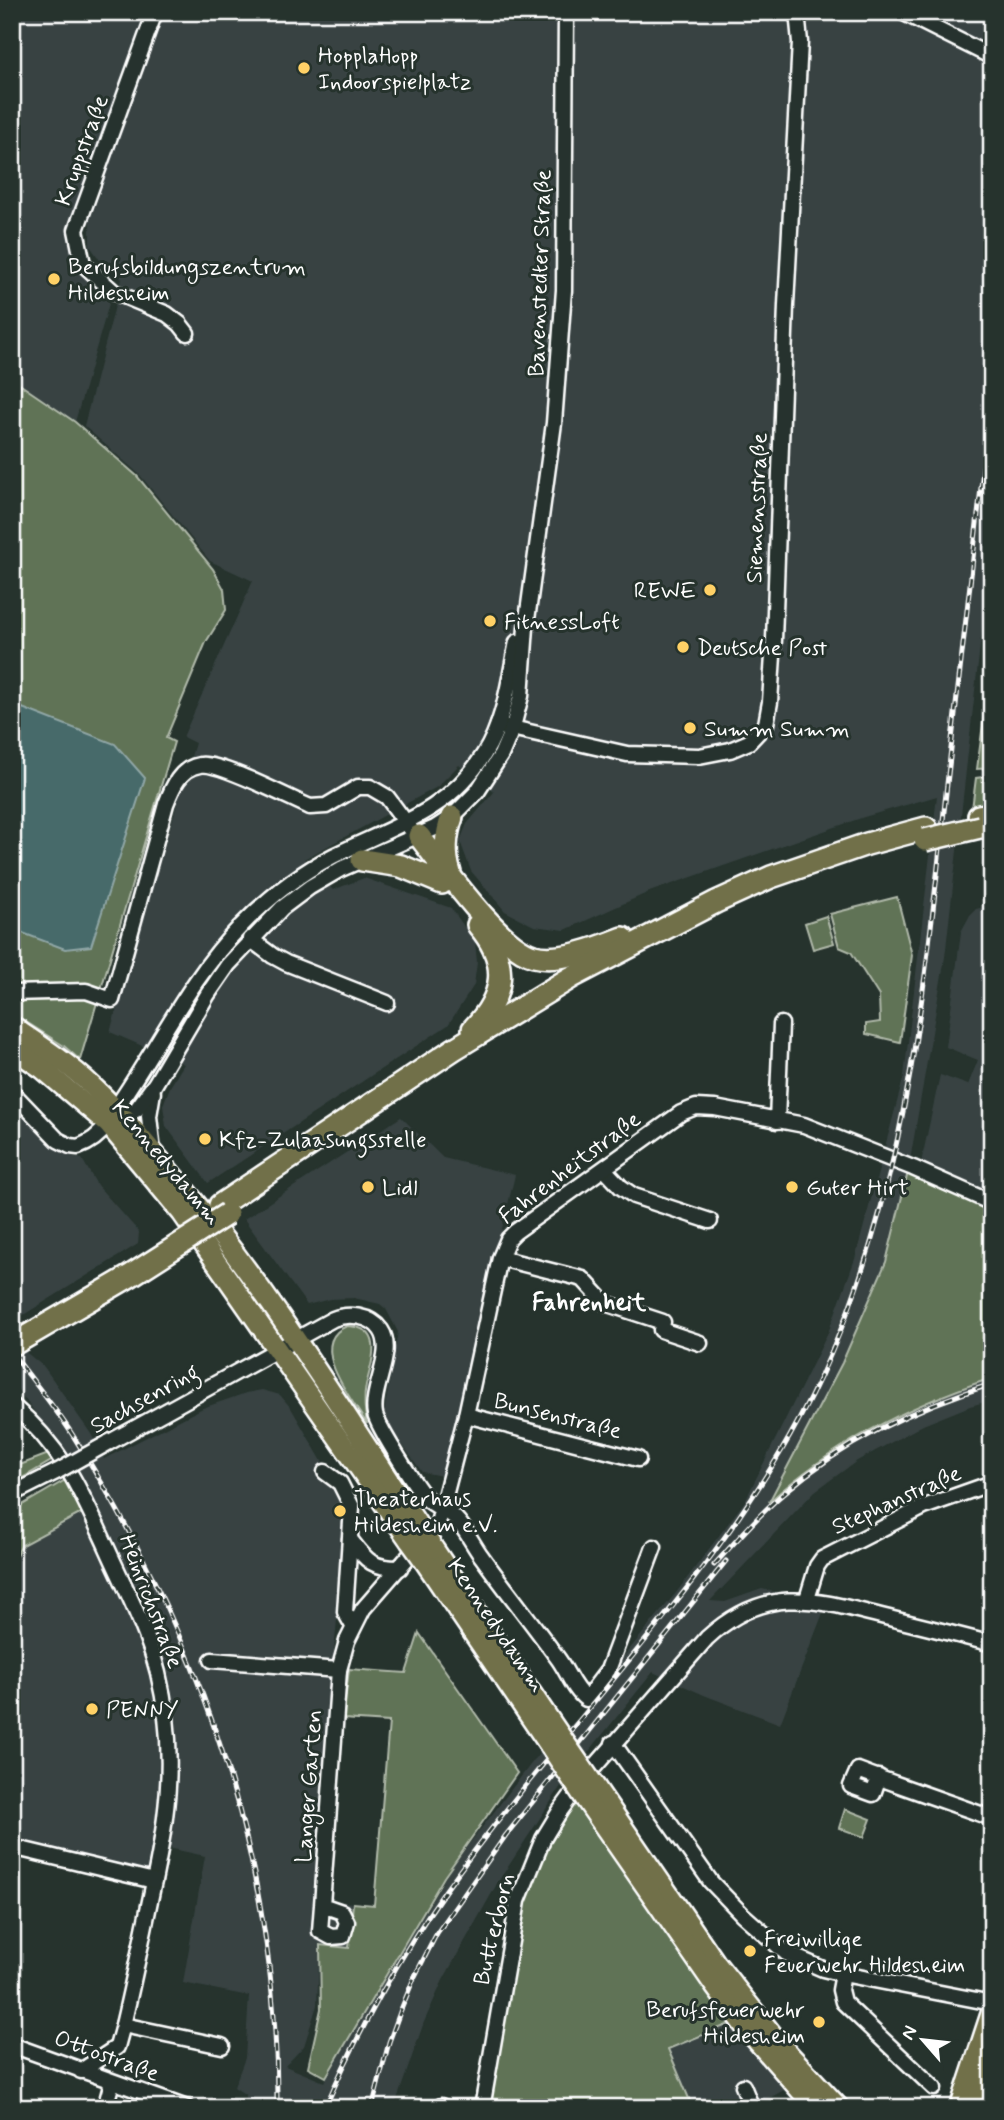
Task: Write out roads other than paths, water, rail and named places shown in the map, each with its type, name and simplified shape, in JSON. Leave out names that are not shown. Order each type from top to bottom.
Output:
[{"type":"highway","points":[[446,879],[446,835],[452,817]]},
{"type":"highway","points":[[12,1332],[223,1210],[514,1024],[752,892],[774,882],[869,855],[925,834],[986,821]]},
{"type":"highway","points":[[411,833],[484,932],[498,956],[499,983],[492,1007],[454,1049]]},
{"type":"highway","points":[[362,860],[401,866],[446,879],[502,936],[522,951],[545,958],[601,947],[716,902],[752,892]]},
{"type":"highway","points":[[12,1345],[110,1289],[454,1049],[572,977],[716,902]]},
{"type":"main road","points":[[14,1035],[65,1063],[116,1117]]},
{"type":"main road","name":"Kennedydamm","points":[[14,1035],[43,1069],[85,1104],[116,1117],[153,1153],[278,1350],[416,1535]]},
{"type":"main road","name":"Kennedydamm","points":[[116,1117],[188,1207],[247,1268],[296,1340],[428,1554],[591,1794],[715,1986],[746,2028],[816,2108]]},
{"type":"main road","name":"Kennedydamm","points":[[591,1794],[717,1965],[782,2047],[839,2108]]},
{"type":"main road","points":[[960,2108],[992,2011]]},
{"type":"main road","points":[[979,2108],[992,2063]]},
{"type":"street","name":"Kruppstraße","points":[[155,12],[76,230],[83,264],[114,292],[167,314],[187,333]]},
{"type":"street","name":"Bavenstedter Straße","points":[[116,1117],[194,985],[238,928],[272,895],[332,857],[411,833],[452,817],[477,792],[502,755],[525,579],[538,535],[554,423],[564,290],[566,12]]},
{"type":"street","name":"Siemensstraße","points":[[506,726],[627,754],[699,756],[730,750],[749,742],[766,724],[774,640],[786,305],[800,42],[797,12]]},
{"type":"street","points":[[902,12],[992,57]]},
{"type":"street","name":"Bavenstedter Straße","points":[[116,1117],[136,1110],[155,1084],[208,994],[250,939],[282,908],[310,887],[411,833],[432,809],[466,779],[506,726]]},
{"type":"street","points":[[12,993],[86,991],[112,1000],[166,804],[181,775],[192,767],[212,765],[310,807],[326,806],[358,787],[370,787],[387,797],[411,833]]},
{"type":"street","points":[[250,939],[286,963],[387,1003]]},
{"type":"street","points":[[777,1121],[780,1024]]},
{"type":"street","points":[[153,1153],[149,1116],[155,1084]]},
{"type":"street","points":[[12,1092],[58,1140],[70,1146],[85,1144],[116,1117]]},
{"type":"street","name":"Fahrenheitstraße","points":[[443,1508],[466,1415],[499,1258],[508,1239],[671,1119],[696,1107],[715,1108],[804,1125],[992,1203]]},
{"type":"street","points":[[604,1169],[634,1196],[710,1221]]},
{"type":"street","points":[[499,1258],[583,1279],[604,1303],[663,1322],[661,1330],[700,1343]]},
{"type":"street","name":"Sachsenring","points":[[18,1491],[344,1315],[357,1316],[381,1329],[386,1350],[375,1396],[375,1414],[387,1438],[428,1501],[443,1508]]},
{"type":"street","name":"Heinrichstraße","points":[[12,1405],[43,1434],[60,1455],[90,1510],[151,1649],[164,1705],[170,1769],[168,1804],[123,2025],[117,2047],[81,2071]]},
{"type":"street","name":"Bunsenstraße","points":[[466,1415],[638,1459]]},
{"type":"street","name":"Langer Garten","points":[[325,1472],[340,1483],[352,1507],[345,1612],[353,1626]]},
{"type":"street","name":"Stephanstraße","points":[[807,1599],[817,1566],[828,1556],[924,1507],[992,1483]]},
{"type":"street","points":[[12,1503],[18,1491]]},
{"type":"street","points":[[443,1508],[456,1518],[586,1699],[608,1670],[654,1547]]},
{"type":"street","name":"Langer Garten","points":[[321,1905],[339,1670],[353,1626],[363,1609],[438,1523],[443,1508]]},
{"type":"street","points":[[350,1539],[366,1559],[379,1568],[400,1568]]},
{"type":"street","name":"Butterborn","points":[[482,2108],[509,1945],[522,1887],[543,1839],[560,1811],[613,1743],[715,1630],[752,1608],[775,1602],[807,1599],[992,1644]]},
{"type":"street","points":[[212,1660],[339,1670]]},
{"type":"street","points":[[613,1743],[711,1882],[786,1953],[843,1974],[992,2003]]},
{"type":"street","points":[[879,1777],[992,1818]]},
{"type":"street","points":[[12,1847],[154,1881]]},
{"type":"street","points":[[843,1974],[840,1990],[843,2002],[934,2088]]},
{"type":"street","points":[[123,2025],[222,2046]]},
{"type":"street","name":"Ottostraße","points":[[12,2045],[187,2108]]},
{"type":"street","points":[[105,2108],[112,2082]]},
{"type":"street","points":[[743,2086],[752,2108]]},
{"type":"water","points":[[12,704],[115,744],[145,778],[91,946],[65,949],[12,929]]},
{"type":"railway","points":[[325,2108],[380,1996],[445,1891],[487,1834],[668,1612],[753,1497],[790,1436],[828,1361],[858,1284],[882,1205],[901,1124],[915,1042],[937,876],[992,386]]},
{"type":"railway","points":[[12,1353],[72,1434],[118,1511],[159,1591],[194,1672],[224,1756],[247,1841],[264,1929],[274,2018],[277,2108]]},
{"type":"railway","points":[[714,1565],[775,1500],[832,1456],[909,1415],[992,1384]]},
{"type":"railway","points":[[372,2108],[389,2042],[400,2012],[437,1933],[506,1835],[726,1561]]},
{"type":"place","name":"HopplaHopp Indoorspielplatz","points":[[304,68]]},
{"type":"place","name":"Berufsbildungszentrum Hildesheim","points":[[54,279]]},
{"type":"place","name":"REWE","points":[[710,590]]},
{"type":"place","name":"FitnessLoft","points":[[490,621]]},
{"type":"place","name":"Deutsche Post","points":[[683,647]]},
{"type":"place","name":"Summ Summ","points":[[690,728]]},
{"type":"place","name":"Kfz-Zulaasungsstelle","points":[[205,1139]]},
{"type":"place","name":"Lidl","points":[[368,1187]]},
{"type":"place","name":"Guter Hirt","points":[[792,1187]]},
{"type":"place","name":"Theaterhaus Hildesheim e.V.","points":[[340,1511]]},
{"type":"place","name":"PENNY","points":[[92,1709]]},
{"type":"place","name":"Freiwillige Feuerwehr Hildesheim","points":[[750,1951]]},
{"type":"place","name":"Berufsfeuerwehr Hildesheim","points":[[819,2022]]},
{"type":"district","name":"Fahrenheit","points":[[589,1302]]}]
